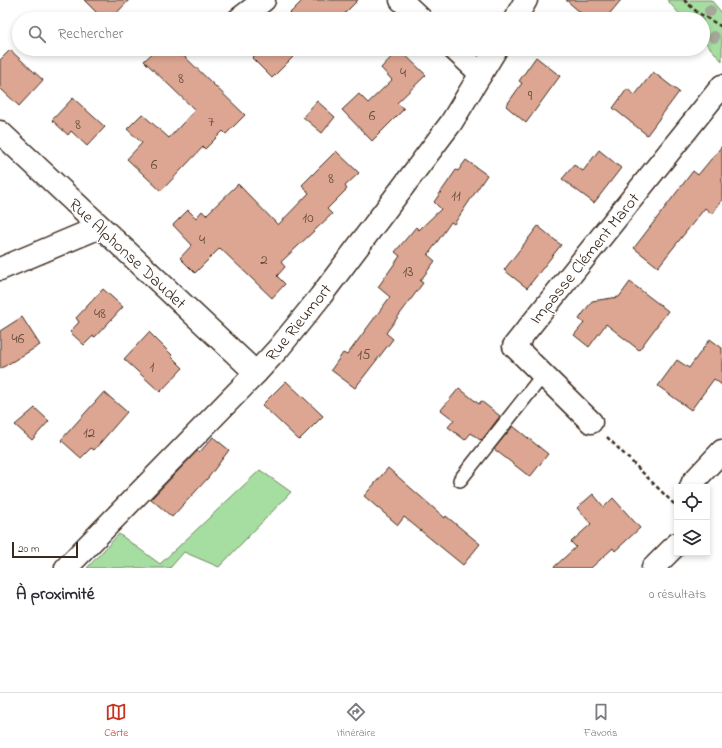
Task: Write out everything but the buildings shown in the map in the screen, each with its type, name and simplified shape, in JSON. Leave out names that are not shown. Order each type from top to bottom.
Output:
[{"type":"street","points":[[248,12],[264,0]]},
{"type":"street","points":[[401,0],[414,12]]},
{"type":"street","points":[[518,12],[526,0]]},
{"type":"street","points":[[462,56],[481,74]]},
{"type":"street","name":"Rue Rieumort","points":[[66,568],[278,349],[320,297],[451,122],[492,56]]},
{"type":"street","name":"Impasse Clément Marot","points":[[591,422],[514,346],[722,86]]},
{"type":"street","name":"Rue Alphonse Daudet","points":[[0,132],[256,373]]},
{"type":"street","points":[[0,269],[100,227]]},
{"type":"street","points":[[692,484],[722,451]]},
{"type":"street","points":[[653,568],[674,547]]},
{"type":"lane","points":[[460,480],[543,375]]},
{"type":"path","points":[[684,0],[697,12]]},
{"type":"path","points":[[710,20],[722,27]]},
{"type":"path","points":[[591,422],[674,505]]},
{"type":"green space","points":[[667,0],[711,0],[722,13],[722,61],[710,48],[710,12],[678,12]]},
{"type":"green space","points":[[260,470],[291,492],[219,567],[184,552],[170,568],[87,568],[119,534],[160,564]]}]
